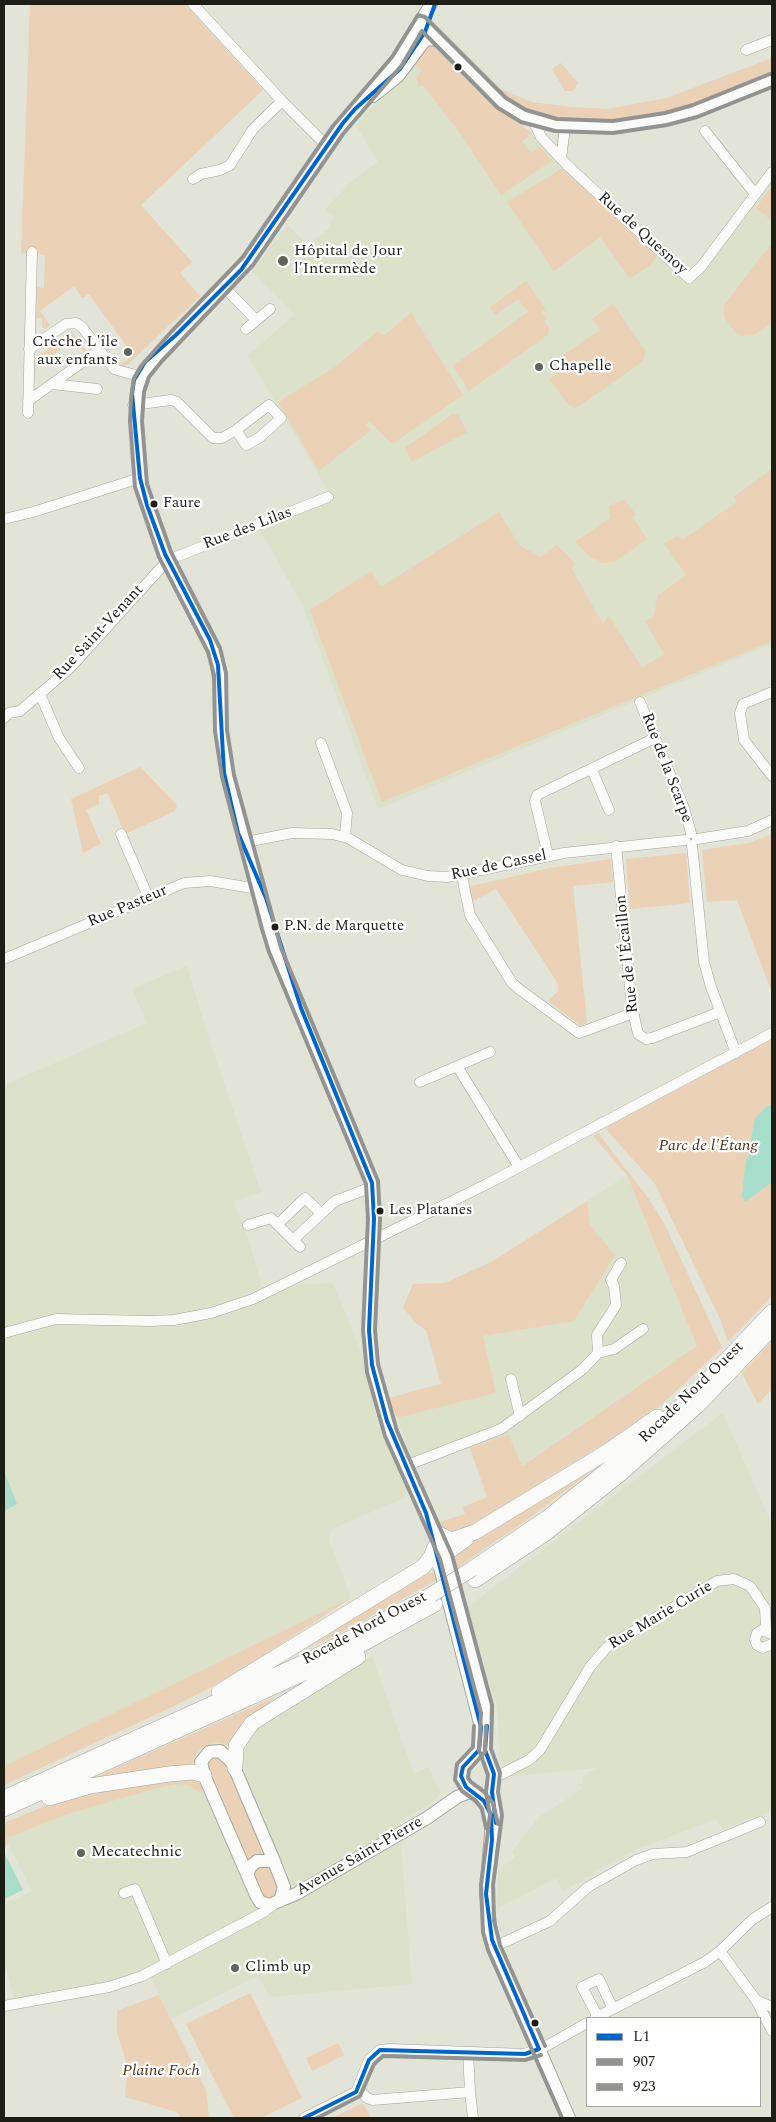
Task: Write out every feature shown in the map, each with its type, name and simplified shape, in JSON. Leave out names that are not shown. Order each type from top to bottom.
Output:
[{"type":"highway","name":"Rocade Nord Ouest","points":[[745,1349],[772,1312]]},
{"type":"highway","name":"Rocade Nord Ouest","points":[[4,1798],[311,1659],[433,1600],[546,1533],[674,1428],[716,1375],[772,1328]]},
{"type":"highway","points":[[142,1736],[161,1722],[220,1691],[423,1568],[431,1557],[441,1556],[475,1532],[607,1452],[716,1375]]},
{"type":"highway","points":[[441,1556],[451,1540],[475,1532]]},
{"type":"highway","name":"Rocade Nord Ouest","points":[[4,1810],[327,1663],[417,1615],[433,1600]]},
{"type":"highway","points":[[235,1768],[234,1755],[236,1746],[244,1732],[256,1719],[383,1642],[417,1615]]},
{"type":"highway","points":[[4,1817],[53,1797],[90,1786],[181,1772],[204,1775]]},
{"type":"main road","points":[[423,24],[431,4]]},
{"type":"main road","points":[[435,4],[397,68],[355,109],[327,146],[256,251],[139,377],[135,404],[140,478],[151,516],[168,560],[210,640],[216,658],[221,684],[221,731],[224,750],[275,950],[372,1187],[373,1240],[369,1330],[372,1365],[387,1421],[426,1513],[441,1556],[486,1707],[486,1750],[492,1773],[496,1815],[486,1902],[489,1931],[494,1947],[569,2118]]},
{"type":"main road","points":[[355,109],[398,76],[425,40],[432,39],[442,42]]},
{"type":"main road","points":[[441,1556],[481,1727],[479,1750],[464,1767],[461,1774],[463,1784],[484,1801],[490,1810],[492,1840]]},
{"type":"main road","points":[[220,1751],[226,1754],[235,1768],[283,1882],[284,1893],[277,1903],[262,1903],[256,1895],[204,1775],[201,1765],[202,1759],[206,1754],[220,1751]]},
{"type":"main road","points":[[469,1761],[482,1760],[492,1773]]},
{"type":"main road","points":[[472,1792],[486,1790],[492,1773]]},
{"type":"main road","name":"Avenue Saint-Pierre","points":[[438,1810],[454,1792],[461,1774]]},
{"type":"main road","name":"Avenue Saint-Pierre","points":[[277,1903],[296,1894],[457,1797],[472,1792]]},
{"type":"main road","points":[[247,1874],[256,1861],[274,1861]]},
{"type":"main road","points":[[283,1882],[297,1885],[315,1881]]},
{"type":"street","points":[[193,4],[282,101],[327,146]]},
{"type":"street","points":[[423,24],[493,96],[513,111],[533,120],[565,127],[613,127],[673,118],[772,80]]},
{"type":"street","points":[[746,50],[772,40]]},
{"type":"street","points":[[194,179],[201,174],[220,170],[230,165],[253,130],[282,101]]},
{"type":"street","points":[[533,120],[537,130],[561,159]]},
{"type":"street","points":[[561,159],[565,127]]},
{"type":"street","points":[[705,131],[755,194]]},
{"type":"street","name":"Rue de Quesnoy","points":[[561,159],[689,278],[701,267],[772,172]]},
{"type":"street","points":[[28,413],[32,252]]},
{"type":"street","points":[[224,287],[256,320]]},
{"type":"street","points":[[246,329],[270,309]]},
{"type":"street","points":[[29,349],[66,324],[72,323],[82,327],[98,351],[114,369],[139,377]]},
{"type":"street","points":[[28,401],[98,351]]},
{"type":"street","points":[[52,384],[97,389]]},
{"type":"street","points":[[135,404],[174,401],[213,438],[222,438],[236,430]]},
{"type":"street","points":[[4,519],[33,512],[140,478]]},
{"type":"street","name":"Rue des Lilas","points":[[168,560],[328,497]]},
{"type":"street","name":"Rue Saint-Venant","points":[[4,718],[9,713],[18,712],[71,667],[168,560]]},
{"type":"street","points":[[772,692],[741,706],[740,713],[744,740],[772,776]]},
{"type":"street","points":[[40,694],[59,738],[79,768]]},
{"type":"street","name":"Rue de la Scarpe","points":[[640,702],[686,813],[691,839],[703,953],[709,980],[736,1053]]},
{"type":"street","points":[[548,855],[536,798],[543,790],[592,770],[655,738]]},
{"type":"street","points":[[321,743],[348,813],[345,837]]},
{"type":"street","points":[[592,770],[609,810]]},
{"type":"street","name":"Rue de Cassel","points":[[246,842],[292,833],[324,833],[345,837],[390,864],[408,872],[434,877],[462,876],[548,855],[748,831],[772,820]]},
{"type":"street","points":[[121,834],[149,899]]},
{"type":"street","name":"Rue de l'Écaillon","points":[[616,846],[633,1013],[638,1034],[646,1039],[720,1012]]},
{"type":"street","points":[[462,876],[470,915],[512,983],[519,989],[579,1033],[633,1013]]},
{"type":"street","name":"Rue Pasteur","points":[[4,959],[193,882],[210,882],[258,889]]},
{"type":"street","points":[[4,1333],[56,1319],[156,1321],[210,1313],[267,1294],[519,1167],[772,1034]]},
{"type":"street","points":[[420,1082],[490,1052]]},
{"type":"street","points":[[457,1066],[519,1167]]},
{"type":"street","points":[[248,1225],[271,1218],[297,1244],[321,1214],[340,1198],[372,1187]]},
{"type":"street","points":[[278,1224],[305,1198],[321,1214]]},
{"type":"street","points":[[598,1353],[597,1335],[616,1305],[614,1286],[611,1280],[621,1263]]},
{"type":"street","points":[[405,1466],[501,1429],[583,1369],[598,1353],[614,1349],[643,1329]]},
{"type":"street","points":[[511,1379],[520,1416]]},
{"type":"street","name":"Rue Marie Curie","points":[[492,1773],[521,1764],[533,1757],[544,1746],[587,1673],[603,1652],[618,1640],[717,1581],[725,1578],[734,1578],[750,1586],[764,1608],[769,1632]]},
{"type":"street","points":[[769,1632],[757,1632],[755,1642],[762,1648],[772,1644]]},
{"type":"street","points":[[494,1947],[550,1921],[588,1887],[636,1860],[653,1854],[686,1852],[760,1822]]},
{"type":"street","points":[[124,1893],[134,1889],[167,1964]]},
{"type":"street","points":[[247,1919],[256,1909],[256,1895]]},
{"type":"street","name":"Avenue Saint-Pierre","points":[[4,2006],[117,1985],[167,1964],[247,1919],[264,1912],[277,1903]]},
{"type":"street","points":[[598,2017],[705,1962],[720,1952],[753,1919],[772,1907]]},
{"type":"street","points":[[720,1952],[756,2000],[772,2031]]},
{"type":"street","points":[[596,2017],[582,1987],[598,1979],[613,2009]]},
{"type":"street","points":[[756,2000],[772,2007]]},
{"type":"street","points":[[304,2118],[348,2097],[358,2089],[369,2060],[380,2050],[390,2048],[525,2054],[539,2049],[586,2024]]},
{"type":"street","points":[[468,2052],[473,2118]]},
{"type":"street","points":[[358,2089],[367,2098],[373,2100],[470,2092]]},
{"type":"shaded area","points":[[437,46],[492,104],[532,133],[563,168],[689,283],[702,273],[772,180],[772,644],[378,809],[304,608],[260,530],[333,499],[248,356],[295,314],[252,272],[287,224],[307,245],[331,227],[329,222],[334,217],[325,209],[351,182],[378,162],[356,125],[418,59]]},
{"type":"shaded area","points":[[187,966],[205,1027],[261,1192],[234,1201],[249,1241],[262,1287],[333,1283],[351,1326],[408,1488],[404,1498],[332,1529],[329,1539],[351,1598],[4,1766],[4,1085],[147,1023],[132,989]]},
{"type":"shaded area","points":[[627,1175],[697,1346],[521,1466],[508,1434],[416,1468],[397,1418],[496,1393],[483,1336],[574,1321],[615,1255],[590,1225],[587,1201]]},
{"type":"shaded area","points":[[723,1413],[772,1525],[772,1811],[723,1829],[716,1819],[632,1851],[563,1891],[556,1878],[497,1909],[498,1871],[515,1857],[512,1852],[539,1817],[582,1789],[579,1785],[584,1782],[582,1777],[598,1768],[504,1777],[500,1758],[497,1708],[468,1607]]},
{"type":"shaded area","points":[[372,1656],[414,1774],[428,1767],[441,1793],[433,1802],[399,1822],[412,1984],[270,1997],[258,1976],[171,2019],[149,1974],[15,2001],[4,1962],[4,1904],[32,1891],[6,1839],[322,1685]]},
{"type":"green space","points":[[30,4],[185,4],[263,90],[141,205],[192,262],[180,273],[200,296],[125,367],[120,367],[112,357],[115,356],[121,364],[133,355],[89,294],[82,298],[74,286],[40,311],[50,325],[47,328],[42,328],[42,318],[36,318],[37,287],[44,288],[45,255],[38,254],[38,249],[29,249],[29,254],[21,253]]},
{"type":"green space","points":[[425,46],[437,46],[492,104],[532,133],[522,141],[531,153],[539,147],[553,160],[501,195],[462,136],[424,86],[418,86],[417,77],[422,70],[414,63]]},
{"type":"green space","points":[[772,58],[772,75],[690,107],[612,124],[560,122],[536,116],[517,108],[499,96],[486,83],[532,102],[607,109],[667,98]]},
{"type":"green space","points":[[561,63],[578,83],[573,91],[565,91],[552,69]]},
{"type":"green space","points":[[563,168],[658,254],[651,264],[630,279],[600,237],[554,271],[507,202]]},
{"type":"green space","points":[[772,186],[772,221],[756,208]]},
{"type":"green space","points":[[772,243],[772,323],[754,335],[741,336],[735,332],[724,317],[724,305]]},
{"type":"green space","points":[[526,281],[546,310],[542,312],[547,319],[544,321],[549,328],[549,334],[469,391],[453,366],[528,312],[518,299],[495,315],[490,307]]},
{"type":"green space","points":[[613,304],[646,352],[642,362],[575,409],[568,404],[549,379],[570,366],[563,355],[600,330],[592,319]]},
{"type":"green space","points":[[411,313],[463,395],[392,444],[369,421],[366,425],[371,430],[319,471],[278,402],[335,367],[378,331],[382,335],[386,334]]},
{"type":"green space","points":[[72,332],[86,351],[84,352],[74,340],[36,367],[36,375],[35,358]]},
{"type":"green space","points":[[454,413],[456,416],[458,414],[467,432],[412,462],[405,448]]},
{"type":"green space","points":[[772,469],[772,641],[382,802],[310,610],[371,571],[381,587],[499,512],[519,545],[540,557],[557,545],[575,563],[572,569],[603,624],[609,616],[642,668],[664,654],[645,621],[653,617],[658,595],[686,575],[664,543],[678,536],[682,540],[737,502],[734,497]]},
{"type":"green space","points":[[624,499],[636,515],[633,518],[647,539],[615,562],[603,563],[589,556],[575,542],[610,518],[609,506]]},
{"type":"green space","points":[[140,767],[177,805],[175,811],[125,834],[108,793],[99,796],[99,804],[86,810],[101,844],[83,853],[71,799]]},
{"type":"green space","points":[[772,834],[772,993],[737,900],[707,902],[702,850],[749,843]]},
{"type":"green space","points":[[686,853],[690,903],[630,909],[626,859]]},
{"type":"green space","points":[[611,859],[613,882],[573,886],[587,1023],[581,1026],[548,1001],[558,991],[557,982],[496,889],[471,902],[468,887],[549,868]]},
{"type":"green space","name":"Parc de l'Étang","points":[[772,1039],[772,1296],[728,1342],[720,1319],[655,1184],[605,1128]]},
{"type":"green space","points":[[598,1133],[649,1199],[665,1225],[722,1348],[657,1409],[623,1432],[460,1532],[452,1533],[443,1528],[440,1522],[465,1514],[463,1507],[487,1497],[470,1448],[508,1434],[522,1466],[697,1346],[627,1175],[593,1136]]},
{"type":"green space","points":[[587,1201],[590,1225],[615,1255],[574,1321],[483,1336],[496,1393],[397,1418],[388,1398],[441,1384],[426,1330],[417,1324],[403,1308],[413,1284],[445,1283],[493,1261]]},
{"type":"green space","points":[[772,1341],[772,1389],[758,1404],[742,1373]]},
{"type":"green space","points":[[604,1462],[521,1524],[457,1568],[454,1558],[455,1554],[467,1543]]},
{"type":"green space","points":[[429,1572],[435,1574],[437,1580],[338,1634],[270,1666],[421,1574]]},
{"type":"green space","points":[[351,1598],[229,1678],[172,1707],[4,1785],[4,1766]]},
{"type":"green space","points":[[277,1696],[236,1732],[230,1745],[216,1742],[199,1749],[191,1766],[93,1778]]},
{"type":"green space","points":[[223,1755],[267,1855],[247,1864],[207,1770],[208,1758]]},
{"type":"green space","points":[[179,1778],[195,1780],[202,1786],[200,1793],[188,1785],[177,1784],[157,1788],[64,1815],[7,1838],[8,1844],[4,1846],[4,1823],[50,1804],[88,1792]]},
{"type":"green space","points":[[257,1866],[270,1867],[280,1887],[274,1899],[264,1899],[253,1872]]},
{"type":"green space","points":[[250,1993],[302,2098],[261,2118],[234,2118],[186,2024]]},
{"type":"green space","name":"Plaine Foch","points":[[159,1995],[206,2090],[209,2118],[181,2118],[177,2112],[125,2097],[128,2068],[117,2032],[117,2011]]},
{"type":"green space","points":[[338,2043],[344,2055],[312,2071],[306,2058]]},
{"type":"green space","points":[[363,2103],[371,2118],[332,2118]]},
{"type":"water","points":[[772,1105],[772,1182],[745,1202],[742,1196],[745,1168],[755,1118],[767,1106]]},
{"type":"water","points":[[4,1471],[17,1504],[4,1511]]},
{"type":"water","points":[[4,1852],[23,1890],[4,1899]]},
{"type":"transit line","name":"L1","points":[[435,4],[425,32],[400,69],[355,109],[343,123],[241,270],[176,335],[145,362],[134,380],[132,394],[140,478],[147,505],[165,554],[210,640],[218,665],[224,773],[238,833],[266,898],[301,1008],[372,1183],[374,1219],[369,1330],[372,1365],[387,1421],[426,1513],[481,1727],[479,1750],[463,1767],[461,1776],[466,1787],[484,1801],[491,1815],[492,1840],[486,1894],[492,1940],[539,2049]]},
{"type":"transit line","name":"923","points":[[562,2118],[488,1950],[483,1932],[481,1885],[490,1815],[486,1792],[488,1775],[479,1750],[481,1713],[440,1559],[385,1436],[367,1372],[363,1330],[368,1219],[366,1184],[269,952],[262,929],[222,777],[215,731],[214,675],[208,652],[159,557],[135,487],[130,421],[131,398],[134,378],[141,366],[243,257],[333,126],[392,57],[418,15],[425,17],[506,98],[526,110],[557,119],[613,121],[665,113],[693,105],[770,74]]},
{"type":"transit line","name":"907","points":[[545,2046],[500,1945],[494,1921],[493,1885],[502,1815],[498,1792],[500,1773],[491,1749],[492,1705],[452,1555],[397,1431],[378,1364],[375,1330],[380,1219],[378,1181],[281,948],[234,775],[227,730],[226,673],[220,648],[171,552],[147,484],[142,421],[144,392],[149,377],[162,361],[253,265],[343,134],[402,65],[422,31],[498,108],[521,122],[555,131],[613,133],[667,125],[697,117],[772,87]]},
{"type":"transit line","name":"907","points":[[474,1726],[473,1747],[457,1764],[455,1780],[462,1791],[476,1801],[482,1809],[486,1828]]},
{"type":"transit line","name":"923","points":[[486,1726],[485,1752],[469,1770],[468,1778],[493,1803],[498,1824]]},
{"type":"transit line","name":"L1","points":[[487,1726],[485,1750],[494,1774],[492,1792],[496,1823]]},
{"type":"transit line","name":"L1","points":[[304,2118],[356,2092],[369,2060],[380,2050],[525,2054],[539,2049]]},
{"type":"transit line","name":"907","points":[[317,2118],[360,2096],[374,2064],[383,2056],[525,2060],[541,2055]]},
{"type":"place","name":"Hôpital de Jour l'Intermède","points":[[283,261]]},
{"type":"place","name":"Crèche L'île aux enfants","points":[[128,352]]},
{"type":"place","name":"Chapelle","points":[[539,367]]},
{"type":"place","name":"Faure","points":[[154,504]]},
{"type":"place","name":"P.N. de Marquette","points":[[275,927]]},
{"type":"place","name":"Les Platanes","points":[[380,1211]]},
{"type":"place","name":"Mecatechnic","points":[[81,1853]]},
{"type":"place","name":"Climb up","points":[[235,1968]]}]
